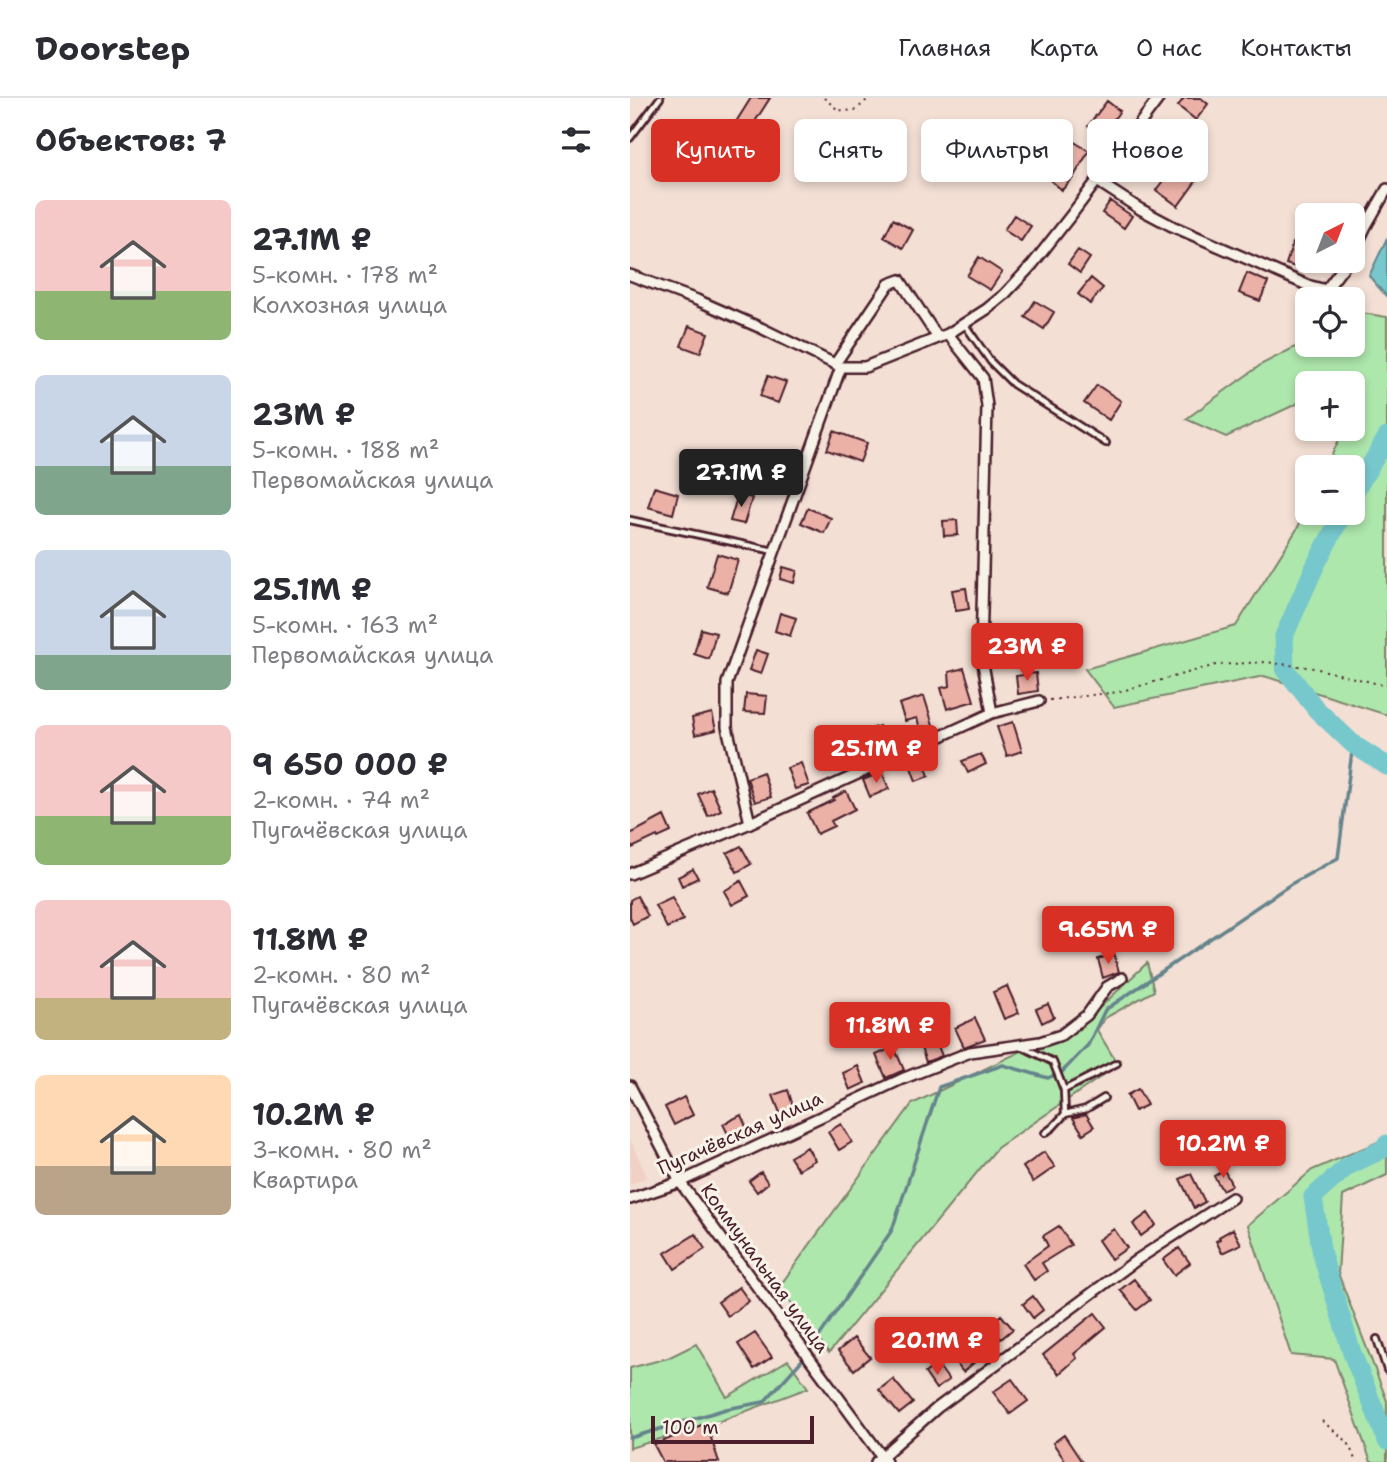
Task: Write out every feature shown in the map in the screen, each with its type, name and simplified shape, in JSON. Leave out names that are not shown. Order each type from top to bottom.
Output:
[{"type":"street","points":[[1143,119],[1159,98]]},
{"type":"street","points":[[630,275],[761,328],[838,366],[865,367],[948,334],[987,309],[1032,265],[1096,182]]},
{"type":"street","points":[[1099,182],[1172,226],[1307,285],[1326,290],[1339,273]]},
{"type":"street","points":[[1365,228],[1387,189]]},
{"type":"street","points":[[750,823],[727,727],[727,682],[838,366],[889,284],[900,280],[938,338]]},
{"type":"street","points":[[948,334],[983,379],[987,406],[981,653],[992,713]]},
{"type":"street","points":[[630,874],[750,823],[992,713],[1039,701]]},
{"type":"street","name":"Пугачёвская улица","points":[[630,1199],[680,1182],[902,1079],[970,1052],[1040,1042],[1061,1035],[1087,1015],[1107,987],[1122,978]]},
{"type":"street","name":"Коммунальная улица","points":[[630,1086],[680,1182],[882,1460]]},
{"type":"street","points":[[882,1460],[937,1408],[1138,1259],[1232,1198]]},
{"type":"lane","points":[[630,138],[660,98]]},
{"type":"lane","points":[[964,324],[990,362],[1013,384],[1106,443]]},
{"type":"lane","points":[[630,520],[774,551]]},
{"type":"lane","points":[[1019,1045],[1054,1062],[1064,1090],[1065,1114]]},
{"type":"lane","points":[[1064,1090],[1117,1063]]},
{"type":"lane","points":[[1045,1133],[1065,1114],[1086,1109],[1104,1098]]},
{"type":"lane","points":[[1377,1339],[1387,1370]]},
{"type":"path","points":[[824,98],[838,110],[855,111],[869,98]]},
{"type":"path","points":[[1039,701],[1118,692],[1216,665],[1265,662],[1314,668],[1387,686]]},
{"type":"path","points":[[1322,1421],[1349,1442],[1356,1462]]},
{"type":"shaded area","points":[[630,1139],[647,1177],[630,1185]]},
{"type":"green space","points":[[1365,314],[1387,317],[1387,715],[1264,676],[1114,707],[1085,669],[1236,626],[1299,525],[1365,525],[1365,455],[1332,455],[1338,441],[1365,441],[1365,371],[1295,371],[1295,405],[1226,437],[1186,419],[1262,364],[1295,347],[1295,357],[1365,357]]},
{"type":"green space","points":[[1147,963],[1154,991],[1105,1018],[1097,1030],[1118,1065],[997,1148],[829,1353],[779,1287],[912,1104],[1088,1019]]},
{"type":"green space","points":[[1387,1138],[1387,1175],[1343,1196],[1338,1273],[1387,1401],[1387,1462],[1371,1462],[1334,1359],[1291,1355],[1248,1225],[1312,1170]]},
{"type":"green space","points":[[696,1344],[727,1397],[788,1360],[808,1388],[720,1421],[630,1448],[630,1368],[668,1358]]},
{"type":"water","points":[[1387,238],[1387,297],[1369,276]]},
{"type":"building","points":[[751,98],[770,98],[757,119],[738,119]]},
{"type":"building","points":[[1184,98],[1201,98],[1208,104],[1197,119],[1178,106]]},
{"type":"building","points":[[1107,101],[1120,111],[1114,119],[1093,119]]},
{"type":"building","points":[[1073,141],[1087,150],[1073,178]]},
{"type":"building","points":[[1052,182],[1069,182],[1062,190]]},
{"type":"building","points":[[1162,182],[1195,182],[1178,206],[1156,190]]},
{"type":"building","points":[[1110,201],[1132,216],[1124,228],[1102,213]]},
{"type":"building","points":[[1014,215],[1031,226],[1021,241],[1004,230]]},
{"type":"building","points":[[893,219],[913,230],[903,248],[884,237]]},
{"type":"building","points":[[1293,243],[1295,244],[1295,267],[1286,264]]},
{"type":"building","points":[[1078,250],[1090,258],[1080,273],[1068,264]]},
{"type":"building","points":[[979,257],[1002,272],[990,290],[967,276]]},
{"type":"building","points":[[1247,273],[1268,282],[1260,301],[1239,293]]},
{"type":"building","points":[[1091,278],[1103,288],[1090,304],[1078,294]]},
{"type":"building","points":[[1035,301],[1054,312],[1044,329],[1025,317]]},
{"type":"building","points":[[689,326],[708,333],[700,353],[681,346]]},
{"type":"building","points":[[768,376],[786,382],[778,403],[760,396]]},
{"type":"building","points":[[1097,385],[1121,401],[1109,420],[1084,403]]},
{"type":"building","points":[[834,431],[867,443],[860,462],[827,450]]},
{"type":"building","points":[[654,487],[678,494],[673,514],[648,507]]},
{"type":"building","points":[[738,494],[752,498],[744,524],[730,521]]},
{"type":"building","points":[[808,508],[831,518],[824,533],[801,523]]},
{"type":"building","points":[[957,520],[958,535],[944,536],[943,521]]},
{"type":"building","points":[[717,554],[738,560],[728,593],[707,587]]},
{"type":"building","points":[[783,567],[797,571],[794,583],[780,579]]},
{"type":"building","points":[[966,588],[969,609],[956,611],[952,590]]},
{"type":"building","points":[[780,613],[796,618],[790,636],[775,631]]},
{"type":"building","points":[[701,629],[716,633],[709,659],[694,654]]},
{"type":"building","points":[[756,650],[768,654],[761,674],[749,670]]},
{"type":"building","points":[[964,668],[974,701],[947,709],[941,688],[950,686],[949,672]]},
{"type":"building","points":[[1036,673],[1038,691],[1018,694],[1016,676]]},
{"type":"building","points":[[746,694],[767,696],[765,713],[744,712]]},
{"type":"building","points":[[924,696],[934,728],[921,732],[917,718],[905,721],[899,704]]},
{"type":"building","points":[[712,713],[716,730],[695,735],[692,718]]},
{"type":"building","points":[[1013,722],[1022,751],[1007,756],[997,727]]},
{"type":"building","points":[[879,726],[885,740],[845,757],[838,735],[854,729],[856,735]]},
{"type":"building","points":[[921,753],[929,776],[916,781],[908,759]]},
{"type":"building","points":[[981,754],[986,764],[968,773],[962,761]]},
{"type":"building","points":[[801,763],[809,785],[795,789],[787,768]]},
{"type":"building","points":[[763,772],[771,797],[755,802],[747,778]]},
{"type":"building","points":[[882,772],[889,789],[870,797],[863,780]]},
{"type":"building","points":[[711,788],[721,810],[708,816],[698,794]]},
{"type":"building","points":[[846,791],[855,809],[831,821],[834,826],[817,834],[807,813]]},
{"type":"building","points":[[664,816],[671,832],[632,848],[630,834]]},
{"type":"building","points":[[741,846],[751,864],[737,872],[727,853]]},
{"type":"building","points":[[693,869],[698,878],[682,886],[678,877]]},
{"type":"building","points":[[741,881],[749,896],[732,905],[724,891]]},
{"type":"building","points":[[637,896],[648,916],[633,924],[630,918],[630,900]]},
{"type":"building","points":[[672,897],[683,920],[667,928],[655,905]]},
{"type":"building","points":[[1114,954],[1119,972],[1103,978],[1098,959]]},
{"type":"building","points":[[1007,986],[1019,1013],[1004,1019],[993,992]]},
{"type":"building","points":[[1048,1004],[1054,1017],[1042,1023],[1036,1009]]},
{"type":"building","points":[[975,1018],[985,1039],[964,1047],[955,1028]]},
{"type":"building","points":[[936,1041],[942,1056],[926,1062],[921,1048]]},
{"type":"building","points":[[894,1047],[904,1070],[886,1078],[876,1055]]},
{"type":"building","points":[[858,1066],[865,1083],[850,1090],[843,1073]]},
{"type":"building","points":[[1138,1089],[1147,1105],[1135,1111],[1127,1095]]},
{"type":"building","points":[[788,1090],[794,1109],[780,1113],[773,1095]]},
{"type":"building","points":[[684,1097],[693,1115],[674,1125],[665,1107]]},
{"type":"building","points":[[1086,1114],[1094,1127],[1083,1134],[1073,1118]]},
{"type":"building","points":[[741,1115],[749,1133],[732,1142],[723,1124]]},
{"type":"building","points":[[841,1124],[852,1142],[839,1150],[828,1132]]},
{"type":"building","points":[[807,1147],[815,1160],[798,1170],[790,1157]]},
{"type":"building","points":[[1044,1152],[1055,1167],[1033,1182],[1023,1167]]},
{"type":"building","points":[[1224,1170],[1232,1185],[1222,1190],[1214,1176]]},
{"type":"building","points":[[761,1172],[768,1183],[757,1192],[749,1181]]},
{"type":"building","points":[[1191,1174],[1205,1202],[1194,1208],[1180,1179]]},
{"type":"building","points":[[1148,1213],[1156,1225],[1141,1236],[1133,1224]]},
{"type":"building","points":[[1059,1226],[1071,1245],[1042,1263],[1047,1271],[1034,1280],[1023,1264],[1048,1246],[1043,1236]]},
{"type":"building","points":[[1114,1229],[1127,1248],[1111,1259],[1098,1240]]},
{"type":"building","points":[[1233,1229],[1241,1244],[1222,1253],[1216,1241]]},
{"type":"building","points":[[696,1234],[705,1249],[675,1269],[665,1253]]},
{"type":"building","points":[[1179,1248],[1190,1263],[1174,1275],[1163,1260]]},
{"type":"building","points":[[1134,1279],[1150,1300],[1137,1310],[1120,1290]]},
{"type":"building","points":[[739,1287],[749,1301],[728,1316],[718,1302]]},
{"type":"building","points":[[1033,1296],[1043,1310],[1033,1318],[1023,1304]]},
{"type":"building","points":[[1095,1313],[1106,1327],[1074,1354],[1077,1358],[1059,1374],[1043,1355]]},
{"type":"building","points":[[1001,1315],[1013,1329],[1001,1339],[989,1326]]},
{"type":"building","points":[[755,1333],[772,1357],[754,1369],[738,1344]]},
{"type":"building","points":[[854,1338],[870,1357],[854,1370],[838,1351]]},
{"type":"building","points":[[969,1338],[983,1355],[963,1372],[949,1354]]},
{"type":"building","points":[[937,1364],[949,1380],[936,1389],[925,1373]]},
{"type":"building","points":[[893,1379],[913,1403],[899,1414],[879,1390]]},
{"type":"building","points":[[1012,1379],[1028,1401],[1010,1414],[993,1392]]},
{"type":"building","points":[[706,1423],[719,1462],[663,1462],[654,1445]]},
{"type":"building","points":[[1064,1435],[1082,1462],[1066,1462],[1053,1443]]},
{"type":"waterway","points":[[1365,475],[1387,437]]},
{"type":"waterway","points":[[1337,525],[1284,636],[1285,669],[1316,709],[1354,745],[1387,766]]},
{"type":"waterway","points":[[814,1344],[892,1230],[939,1087],[1003,1065],[1048,1078],[1062,1072],[1088,1045],[1105,1010],[1291,884],[1338,858],[1353,744]]},
{"type":"waterway","points":[[1387,1144],[1381,1150],[1348,1166],[1313,1197],[1322,1255],[1352,1353],[1387,1441]]},
{"type":"waterway","points":[[630,1438],[726,1409],[764,1402],[803,1359]]}]
